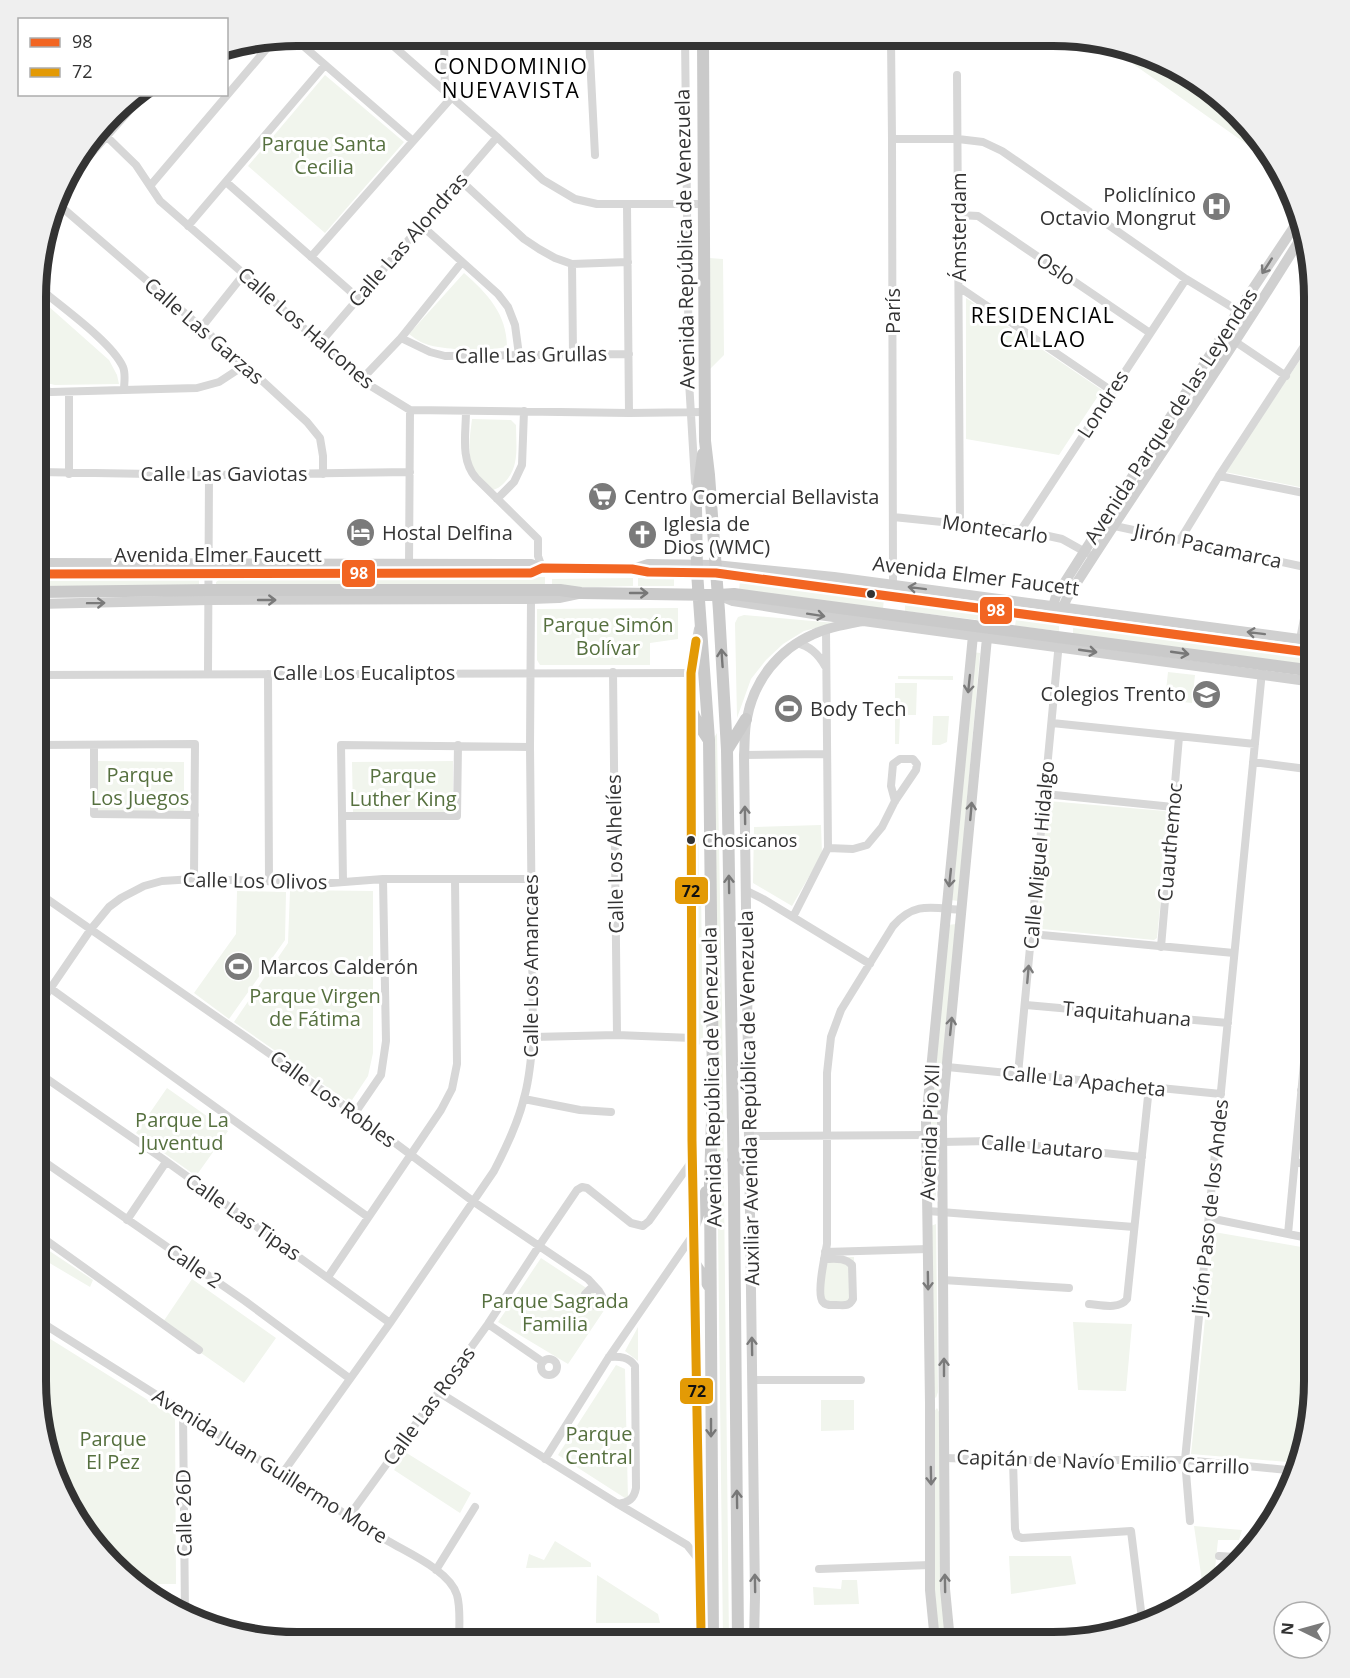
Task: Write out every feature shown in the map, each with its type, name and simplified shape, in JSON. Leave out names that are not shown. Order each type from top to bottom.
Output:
[{"type":"main road","name":"Avenida República de Venezuela","points":[[703,46],[706,412],[705,441],[696,507],[698,594],[709,740],[713,1632]]},
{"type":"main road","name":"Avenida Parque de las Leyendas","points":[[1057,612],[1056,596],[1089,554],[1224,334],[1293,228]]},
{"type":"main road","name":"Avenida Parque de las Leyendas","points":[[1107,525],[1235,341],[1297,243]]},
{"type":"main road","name":"Avenida República de Venezuela","points":[[705,441],[718,595],[727,750],[738,1632]]},
{"type":"main road","name":"Avenida Elmer Faucett","points":[[46,563],[209,569]]},
{"type":"main road","name":"Avenida Elmer Faucett","points":[[46,574],[209,569],[409,569],[531,573],[542,568],[632,569],[648,572],[697,568],[716,569],[858,580],[947,591],[1057,612],[1304,651]]},
{"type":"main road","points":[[697,568],[718,595]]},
{"type":"main road","name":"Avenida Elmer Faucett","points":[[716,569],[1003,611],[1057,612],[1304,640]]},
{"type":"main road","points":[[858,580],[870,593]]},
{"type":"main road","name":"Avenida Elmer Faucett","points":[[46,604],[208,595],[560,590],[581,593],[734,594],[974,631]]},
{"type":"main road","points":[[932,601],[947,591]]},
{"type":"main road","name":"Avenida Elmer Faucett","points":[[46,592],[531,599],[559,598],[581,593]]},
{"type":"main road","name":"Avenida Elmer Faucett","points":[[718,595],[733,601],[863,621],[992,631],[1262,669],[1304,671]]},
{"type":"main road","points":[[992,631],[1008,625],[1009,616],[1003,611]]},
{"type":"main road","name":"Auxiliar Avenida República de Venezuela","points":[[754,1632],[744,755],[746,719],[759,682],[787,649],[814,633],[863,621]]},
{"type":"main road","points":[[700,625],[691,673],[691,709],[692,1161],[701,1632]]},
{"type":"main road","name":"Avenida Pio XII","points":[[934,1632],[930,1565],[927,1108],[974,631]]},
{"type":"main road","name":"Avenida Pio XII","points":[[949,1632],[945,1589],[941,1142],[946,1067],[992,631]]},
{"type":"main road","name":"Avenida Elmer Faucett","points":[[1262,669],[1304,680]]},
{"type":"main road","points":[[691,709],[709,740]]},
{"type":"main road","points":[[708,716],[725,717]]},
{"type":"main road","points":[[727,750],[746,719]]},
{"type":"main road","points":[[733,1160],[749,1176],[734,1191]]},
{"type":"main road","points":[[694,1229],[710,1182]]},
{"type":"main road","points":[[695,1264],[710,1287]]},
{"type":"main road","points":[[930,1403],[944,1403]]},
{"type":"street","points":[[303,46],[413,141]]},
{"type":"street","points":[[393,46],[497,136],[543,180],[575,199],[587,203],[627,205],[704,204]]},
{"type":"street","points":[[444,46],[445,91]]},
{"type":"street","points":[[589,46],[595,155]]},
{"type":"street","points":[[685,46],[690,412],[696,507]]},
{"type":"street","name":"París","points":[[891,46],[893,585]]},
{"type":"street","points":[[228,94],[267,49]]},
{"type":"street","points":[[188,226],[325,65]]},
{"type":"street","name":"Ámsterdam","points":[[957,75],[960,524]]},
{"type":"street","points":[[150,186],[226,96]]},
{"type":"street","points":[[312,257],[452,97]]},
{"type":"street","name":"Calle Los Halcones","points":[[106,135],[136,165],[160,201],[361,380],[410,410]]},
{"type":"street","name":"Calle Las Alondras","points":[[320,343],[497,136]]},
{"type":"street","points":[[892,139],[958,139],[983,142],[1002,152],[1186,279],[1250,318]]},
{"type":"street","points":[[459,180],[539,249],[572,264],[628,262]]},
{"type":"street","points":[[226,182],[358,298]]},
{"type":"street","points":[[627,205],[629,413]]},
{"type":"street","name":"Calle Las Garzas","points":[[63,209],[245,365],[307,422],[320,438],[323,456],[322,474]]},
{"type":"street","name":"Oslo","points":[[959,215],[978,216],[1150,333]]},
{"type":"street","points":[[421,225],[498,294],[508,307],[515,325],[519,355]]},
{"type":"street","points":[[361,380],[400,338],[462,262]]},
{"type":"street","points":[[572,264],[573,354]]},
{"type":"street","points":[[201,328],[244,274]]},
{"type":"street","name":"Londres","points":[[1021,530],[1186,279]]},
{"type":"street","points":[[959,287],[1112,390]]},
{"type":"street","points":[[46,294],[105,343],[124,370],[123,390]]},
{"type":"street","points":[[1224,334],[1286,376]]},
{"type":"street","name":"Calle Las Grullas","points":[[400,338],[430,352],[445,356],[629,354]]},
{"type":"street","points":[[1180,540],[1304,347]]},
{"type":"street","points":[[46,391],[197,388],[219,382],[245,365]]},
{"type":"street","points":[[69,392],[69,474]]},
{"type":"street","points":[[409,569],[410,410],[706,412]]},
{"type":"street","points":[[466,411],[468,467],[476,478],[538,539],[538,556],[542,568]]},
{"type":"street","points":[[497,499],[514,482],[522,465],[524,411]]},
{"type":"street","name":"Calle Las Gaviotas","points":[[46,473],[209,475],[410,472]]},
{"type":"street","points":[[208,674],[209,475]]},
{"type":"street","points":[[1219,476],[1304,493]]},
{"type":"street","name":"Montecarlo","points":[[893,517],[1021,530],[1062,539],[1089,554]]},
{"type":"street","name":"Jirón Pacamarca","points":[[1107,525],[1304,566]]},
{"type":"street","name":"Calle Los Amancaes","points":[[282,1474],[474,1202],[506,1149],[524,1099],[533,1037],[531,599]]},
{"type":"street","points":[[1299,639],[1304,615]]},
{"type":"street","points":[[793,916],[828,848],[826,630]]},
{"type":"street","name":"Calle Miguel Hidalgo","points":[[1018,1074],[1059,642]]},
{"type":"street","points":[[797,643],[811,649],[826,668]]},
{"type":"street","name":"Jirón Paso de los Andes","points":[[1190,1521],[1185,1460],[1262,669]]},
{"type":"street","name":"Calle Los Alhelíes","points":[[613,672],[617,1035]]},
{"type":"street","name":"Calle Los Eucaliptos","points":[[46,675],[691,673]]},
{"type":"street","points":[[268,674],[269,881]]},
{"type":"street","points":[[1052,723],[1255,744]]},
{"type":"street","name":"Cuauthemoc","points":[[1161,947],[1179,737]]},
{"type":"street","points":[[46,745],[195,744],[194,879]]},
{"type":"street","points":[[343,882],[341,744],[530,747]]},
{"type":"street","points":[[94,745],[94,814],[195,815]]},
{"type":"street","points":[[342,816],[456,816],[458,745]]},
{"type":"street","points":[[744,755],[827,754]]},
{"type":"street","points":[[828,848],[853,849],[867,845],[882,826],[917,768],[916,762],[910,759],[898,759],[893,764],[891,786],[896,801]]},
{"type":"street","points":[[1253,762],[1304,769]]},
{"type":"street","points":[[1045,794],[1173,807]]},
{"type":"street","name":"Calle Los Olivos","points":[[46,994],[109,907],[121,897],[144,885],[162,881],[194,879],[343,882],[383,879],[532,879]]},
{"type":"street","points":[[355,1113],[381,1075],[386,1041],[383,879]]},
{"type":"street","points":[[328,1277],[453,1089],[457,1064],[455,879]]},
{"type":"street","points":[[747,891],[793,916],[870,964]]},
{"type":"street","name":"Calle Los Robles","points":[[46,898],[355,1113],[474,1202],[588,1279],[596,1289]]},
{"type":"street","points":[[825,1255],[849,1261],[852,1265],[853,1299],[848,1306],[826,1305],[820,1297],[825,1255],[827,1073],[831,1037],[842,1010],[893,926],[901,917],[912,910],[923,907],[962,910]]},
{"type":"street","points":[[1031,934],[1234,953]]},
{"type":"street","points":[[50,988],[368,1217]]},
{"type":"street","name":"Taquitahuana","points":[[1026,1005],[1228,1023]]},
{"type":"street","points":[[533,1037],[617,1035],[692,1038]]},
{"type":"street","name":"Calle La Apacheta","points":[[946,1067],[1221,1094]]},
{"type":"street","points":[[1288,1234],[1304,1070]]},
{"type":"street","name":"Calle Las Tipas","points":[[46,1078],[390,1323]]},
{"type":"street","points":[[1089,1304],[1117,1306],[1124,1304],[1127,1299],[1149,1087]]},
{"type":"street","points":[[524,1099],[580,1110],[611,1113]]},
{"type":"street","points":[[749,1136],[926,1135]]},
{"type":"street","name":"Calle Lautaro","points":[[941,1142],[990,1141],[1142,1156]]},
{"type":"street","name":"Calle Las Rosas","points":[[348,1516],[440,1393],[578,1190],[582,1187],[587,1188],[631,1223],[643,1226],[692,1161]]},
{"type":"street","points":[[127,1220],[166,1162]]},
{"type":"street","points":[[1295,1162],[1304,1164]]},
{"type":"street","name":"Calle 2","points":[[46,1163],[245,1301],[349,1378]]},
{"type":"street","points":[[928,1211],[1134,1227]]},
{"type":"street","points":[[1209,1218],[1304,1237]]},
{"type":"street","points":[[545,1458],[694,1229]]},
{"type":"street","points":[[46,1240],[199,1350]]},
{"type":"street","points":[[825,1255],[928,1249]]},
{"type":"street","points":[[943,1280],[1069,1288]]},
{"type":"street","points":[[488,1324],[543,1362]]},
{"type":"street","name":"Avenida Juan Guillermo More","points":[[46,1328],[183,1411],[447,1578],[458,1596],[459,1632]]},
{"type":"street","points":[[609,1357],[624,1357],[631,1360],[635,1366],[636,1488],[631,1500],[618,1504]]},
{"type":"street","points":[[752,1380],[861,1380]]},
{"type":"street","points":[[440,1393],[687,1545],[699,1560]]},
{"type":"street","name":"Calle 26D","points":[[183,1411],[185,1605]]},
{"type":"street","name":"Capitán de Navío Emilio Carrillo","points":[[944,1458],[1185,1460],[1286,1470]]},
{"type":"street","points":[[1013,1460],[1017,1536],[1022,1538],[1131,1531],[1141,1615]]},
{"type":"street","points":[[436,1570],[475,1507]]},
{"type":"street","points":[[687,1545],[699,1535]]},
{"type":"street","points":[[1219,1556],[1231,1557]]},
{"type":"street","points":[[819,1569],[930,1565]]},
{"type":"green space","points":[[1123,57],[1163,72],[1205,98],[1230,120],[1256,151]]},
{"type":"green space","name":"Parque Santa Cecilia","points":[[325,75],[404,142],[325,233],[248,166]]},
{"type":"green space","points":[[709,258],[723,259],[724,355],[710,369]]},
{"type":"green space","points":[[464,273],[494,305],[504,324],[507,347],[476,350],[451,349],[429,345],[409,334]]},
{"type":"green space","points":[[966,298],[1102,390],[1059,455],[966,439]]},
{"type":"green space","points":[[46,304],[109,360],[119,384],[55,385],[46,383]]},
{"type":"green space","points":[[1304,354],[1304,488],[1225,472]]},
{"type":"green space","points":[[472,419],[511,420],[516,425],[516,455],[513,469],[505,482],[493,490],[478,477],[471,464],[469,449]]},
{"type":"green space","points":[[46,577],[199,577],[199,589],[46,589]]},
{"type":"green space","points":[[223,577],[545,577],[545,589],[216,586],[216,582]]},
{"type":"green space","points":[[633,578],[633,586],[552,588],[552,579]]},
{"type":"green space","points":[[638,578],[674,578],[674,586],[638,586]]},
{"type":"green space","points":[[740,581],[884,599],[883,609],[739,591]]},
{"type":"green space","points":[[905,603],[1004,615],[1003,623],[905,611]]},
{"type":"green space","name":"Parque Simón Bolívar","points":[[678,608],[678,639],[650,643],[650,665],[540,665],[537,660],[537,609]]},
{"type":"green space","points":[[744,615],[835,623],[804,631],[783,644],[766,660],[751,679],[737,718],[735,623],[738,617]]},
{"type":"green space","points":[[1016,619],[1059,625],[1059,631],[1015,626]]},
{"type":"green space","points":[[1073,625],[1304,656],[1304,666],[1073,634]]},
{"type":"green space","points":[[973,652],[980,653],[958,901],[951,900]]},
{"type":"green space","points":[[1168,672],[1195,675],[1192,703],[1165,700]]},
{"type":"green space","points":[[898,676],[953,676],[953,680],[898,679]]},
{"type":"green space","points":[[895,683],[917,683],[916,715],[900,715],[899,744],[895,744],[895,715],[864,714],[863,707],[895,706]]},
{"type":"green space","points":[[933,716],[949,716],[947,742],[940,745],[932,745]]},
{"type":"green space","points":[[717,733],[729,1632],[723,1632],[712,741]]},
{"type":"green space","name":"Parque Los Juegos","points":[[96,761],[184,762],[184,813],[97,811]]},
{"type":"green space","name":"Parque Luther King","points":[[453,761],[453,813],[353,814],[352,762]]},
{"type":"green space","points":[[1048,801],[1165,811],[1169,814],[1157,938],[1154,940],[1042,929],[1037,926]]},
{"type":"green space","points":[[698,817],[703,1043],[698,1045],[696,818]]},
{"type":"green space","points":[[821,825],[822,854],[792,906],[753,883],[754,827]]},
{"type":"green space","name":"Parque Virgen de Fátima","points":[[290,890],[373,891],[373,1053],[368,1076],[350,1103],[234,1022],[288,943]]},
{"type":"green space","name":"Marcos Calderón","points":[[237,891],[286,892],[285,940],[229,1019],[194,993],[236,934]]},
{"type":"green space","points":[[956,924],[936,1135],[936,1202],[932,1202],[930,1137],[948,925]]},
{"type":"green space","name":"Parque La Juventud","points":[[167,1088],[228,1131],[196,1176],[136,1133]]},
{"type":"green space","points":[[936,1224],[938,1392],[936,1398],[931,1393],[931,1226]]},
{"type":"green space","points":[[1214,1232],[1304,1247],[1303,1397],[1299,1429],[1290,1462],[1191,1454]]},
{"type":"green space","points":[[46,1249],[93,1280],[90,1287],[46,1261]]},
{"type":"green space","points":[[822,1257],[854,1257],[855,1304],[823,1304]]},
{"type":"green space","name":"Parque Sagrada Familia","points":[[541,1258],[609,1303],[568,1364],[498,1322]]},
{"type":"green space","points":[[192,1279],[276,1338],[244,1383],[161,1325]]},
{"type":"green space","points":[[1073,1322],[1132,1324],[1126,1391],[1078,1390]]},
{"type":"green space","points":[[638,1327],[638,1361],[625,1351]]},
{"type":"green space","name":"Parque El Pez","points":[[46,1336],[175,1417],[176,1584],[151,1584],[132,1569],[98,1533],[72,1491],[51,1429],[46,1380]]},
{"type":"green space","name":"Parque Central","points":[[616,1365],[625,1369],[628,1500],[558,1455]]},
{"type":"green space","points":[[821,1400],[854,1400],[854,1430],[821,1431]]},
{"type":"green space","points":[[937,1408],[940,1414],[945,1632],[937,1632],[933,1560],[933,1413]]},
{"type":"green space","points":[[405,1452],[471,1493],[460,1513],[394,1470]]},
{"type":"green space","points":[[1194,1526],[1242,1530],[1239,1540],[1218,1540],[1215,1572],[1202,1582]]},
{"type":"green space","points":[[555,1541],[591,1563],[591,1567],[526,1568],[529,1554],[544,1560]]},
{"type":"green space","points":[[1009,1556],[1071,1556],[1076,1584],[1011,1594]]},
{"type":"green space","points":[[597,1575],[658,1614],[660,1623],[596,1623]]},
{"type":"green space","points":[[842,1580],[857,1580],[859,1604],[814,1605],[813,1587],[841,1589]]},
{"type":"transit line","name":"98","points":[[46,574],[531,573],[542,568],[716,573],[1304,652]]},
{"type":"transit line","name":"72","points":[[696,641],[691,673],[692,1141],[701,1632]]},
{"type":"place","name":"Policlínico Octavio Mongrut","points":[[1217,206]]},
{"type":"place","name":"Centro Comercial Bellavista","points":[[603,497]]},
{"type":"place","name":"Hostal Delfina","points":[[361,533]]},
{"type":"place","name":"Iglesia de Dios (WMC)","points":[[642,535]]},
{"type":"place","name":"Colegios Trento","points":[[1207,694]]},
{"type":"place","name":"Body Tech","points":[[789,709]]},
{"type":"place","name":"Chosicanos","points":[[691,840]]},
{"type":"place","name":"Marcos Calderón","points":[[239,967]]},
{"type":"district","name":"CONDOMINIO NUEVAVISTA","points":[[511,79]]},
{"type":"district","name":"RESIDENCIAL CALLAO","points":[[1043,328]]}]
